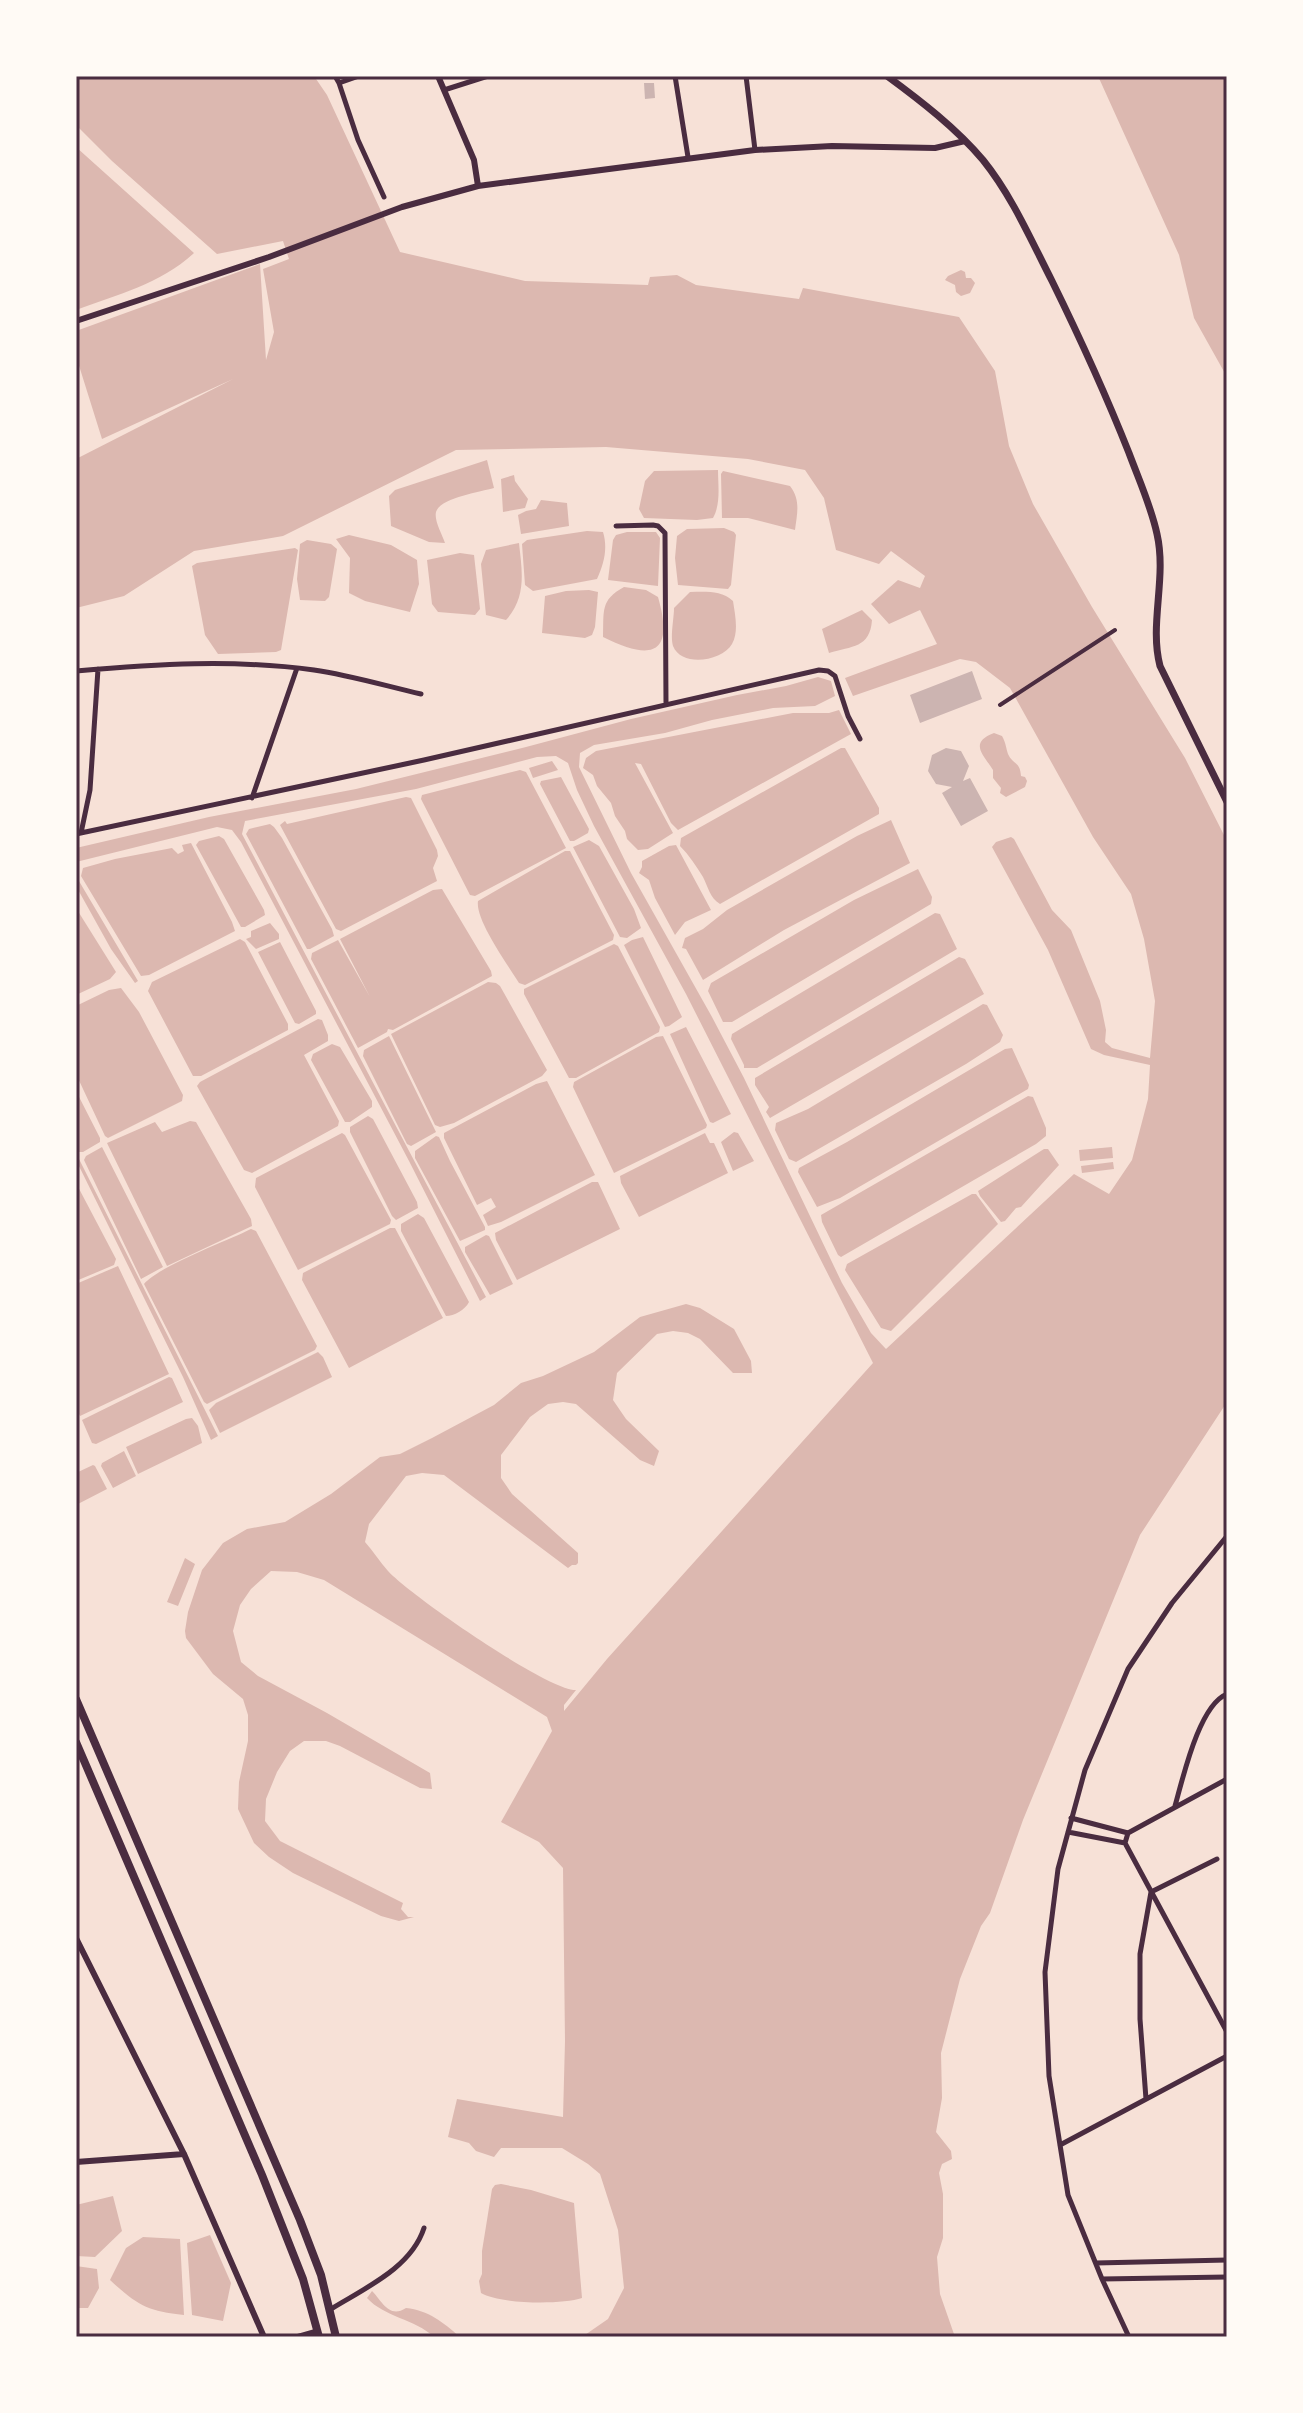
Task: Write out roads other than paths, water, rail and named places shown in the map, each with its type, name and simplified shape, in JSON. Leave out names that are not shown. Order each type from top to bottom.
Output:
[{"type":"main road","points":[[887,76],[928,107],[965,141],[998,181],[1023,223],[1077,332],[1111,408],[1148,502],[1157,534],[1162,567],[1156,650],[1160,666],[1227,802]]},
{"type":"main road","points":[[76,1699],[300,2220],[321,2275],[336,2337]]},
{"type":"main road","points":[[76,1742],[262,2175],[303,2279],[318,2334]]},
{"type":"street","points":[[335,76],[358,140],[384,197]]},
{"type":"street","points":[[339,83],[359,76]]},
{"type":"street","points":[[438,76],[474,160],[478,186]]},
{"type":"street","points":[[444,90],[488,76]]},
{"type":"street","points":[[675,76],[688,157]]},
{"type":"street","points":[[746,76],[755,150]]},
{"type":"street","points":[[76,321],[269,257],[398,208],[478,186],[755,150],[832,146],[935,148],[965,141]]},
{"type":"street","points":[[616,526],[653,525],[665,533],[666,704]]},
{"type":"street","points":[[1000,705],[1115,630]]},
{"type":"street","points":[[76,671],[142,664],[208,663],[297,668],[421,694]]},
{"type":"street","points":[[252,798],[297,668]]},
{"type":"street","points":[[98,669],[90,790],[79,834],[819,670],[835,676],[848,716],[860,739]]},
{"type":"street","points":[[1129,2337],[1068,2195],[1049,2076],[1045,1972],[1058,1869],[1085,1770],[1128,1669],[1172,1603],[1227,1536]]},
{"type":"street","points":[[1175,1806],[1200,1726],[1219,1697],[1227,1694]]},
{"type":"street","points":[[1227,1779],[1128,1833],[1125,1843],[1227,2032]]},
{"type":"street","points":[[1071,1818],[1128,1833]]},
{"type":"street","points":[[1068,1832],[1125,1843]]},
{"type":"street","points":[[1151,1892],[1217,1859]]},
{"type":"street","points":[[1146,2099],[1140,2019],[1140,1954],[1151,1892]]},
{"type":"street","points":[[76,1938],[184,2154],[264,2337]]},
{"type":"street","points":[[1060,2145],[1227,2056]]},
{"type":"street","points":[[76,2162],[184,2154]]},
{"type":"street","points":[[331,2309],[398,2266],[420,2239],[424,2228]]},
{"type":"street","points":[[1095,2263],[1227,2260]]},
{"type":"street","points":[[1102,2279],[1227,2277]]},
{"type":"street","points":[[296,2337],[318,2334]]}]
